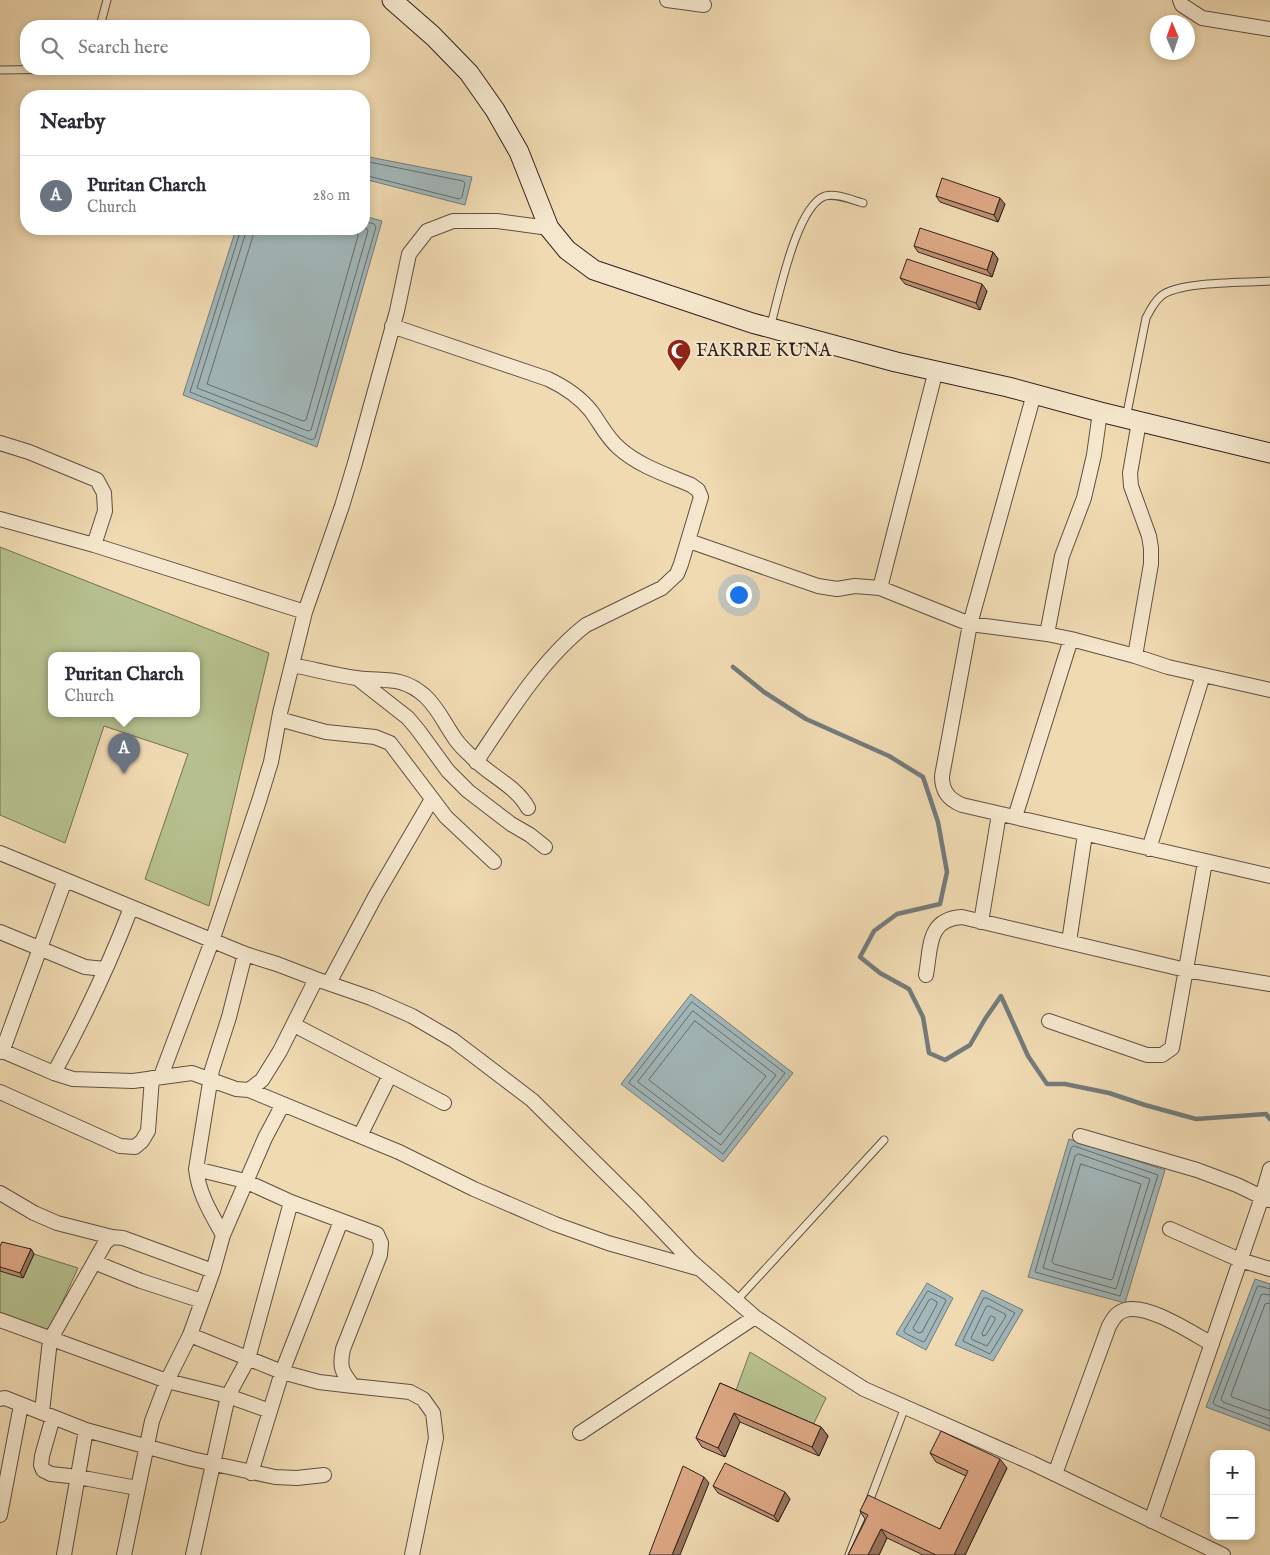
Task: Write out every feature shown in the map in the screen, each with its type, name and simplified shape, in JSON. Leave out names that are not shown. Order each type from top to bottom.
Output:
[{"type":"main road","points":[[396,1],[469,73],[495,110],[519,152],[549,228],[567,250],[594,270],[770,328],[896,362],[936,370],[1133,421],[1270,453]]},
{"type":"street","points":[[667,0],[704,5]]},
{"type":"street","points":[[1180,0],[1182,5],[1202,18],[1270,29]]},
{"type":"street","points":[[0,1092],[120,1146],[135,1147],[142,1141],[148,1131],[157,1077],[212,941],[271,762],[279,719],[305,612],[342,506],[392,326],[409,254],[427,231],[453,221],[497,221],[549,228]]},
{"type":"street","points":[[392,326],[548,379],[563,386],[576,395],[591,411],[611,440],[620,449],[644,465],[691,485],[698,490],[701,497],[677,574],[662,588],[586,625],[576,633],[522,694],[476,762]]},
{"type":"street","points":[[880,588],[936,370]]},
{"type":"street","points":[[1034,394],[970,624],[942,776],[942,787],[952,801],[962,805],[1270,876]]},
{"type":"street","points":[[1047,634],[1062,556],[1084,498],[1094,455],[1100,412]]},
{"type":"street","points":[[1133,421],[1131,486],[1151,548],[1151,564],[1135,656]]},
{"type":"street","points":[[0,443],[29,452],[97,480],[104,493],[104,511],[94,545]]},
{"type":"street","points":[[0,519],[94,545],[305,612]]},
{"type":"street","points":[[689,540],[818,586],[837,589],[855,586],[880,588],[970,624],[1071,639],[1168,667],[1270,690]]},
{"type":"street","points":[[1015,817],[1071,639]]},
{"type":"street","points":[[292,665],[357,678],[394,680],[424,695],[436,708],[456,741],[476,762],[524,801],[528,808]]},
{"type":"street","points":[[1149,848],[1203,675]]},
{"type":"street","points":[[357,678],[408,718],[448,771],[468,791],[545,847]]},
{"type":"street","points":[[279,719],[326,732],[375,737],[390,743],[446,817],[494,862]]},
{"type":"street","points":[[249,1090],[262,1080],[294,1024],[376,895],[432,798]]},
{"type":"street","points":[[981,922],[999,814]]},
{"type":"street","points":[[1069,942],[1085,834]]},
{"type":"street","points":[[0,853],[212,941],[371,998],[412,1016],[453,1040],[532,1100],[584,1150],[700,1269],[755,1316],[820,1362],[864,1389],[1055,1474],[1214,1553]]},
{"type":"street","points":[[1049,1021],[1147,1055],[1162,1055],[1172,1048],[1205,862]]},
{"type":"street","points":[[65,880],[41,949],[1,1051],[73,1080],[133,1081],[192,1073],[236,1089],[249,1090],[399,1152],[512,1206],[555,1224],[608,1243],[700,1269]]},
{"type":"street","points":[[54,1073],[83,1018],[117,946],[131,908]]},
{"type":"street","points":[[926,975],[934,930],[941,922],[951,918],[962,917],[1186,970],[1270,984]]},
{"type":"street","points":[[0,932],[85,967],[105,969]]},
{"type":"street","points":[[223,1235],[204,1201],[198,1185],[196,1169],[210,1078],[231,1010],[245,954]]},
{"type":"street","points":[[294,1024],[444,1103]]},
{"type":"street","points":[[360,1136],[390,1075]]},
{"type":"street","points":[[124,1555],[152,1421],[167,1382],[190,1335],[223,1235],[245,1181],[282,1104]]},
{"type":"street","points":[[1080,1136],[1197,1170],[1237,1185],[1266,1199]]},
{"type":"street","points":[[196,1169],[245,1181],[291,1202],[377,1234],[381,1243],[380,1254],[343,1349],[340,1363],[343,1373],[353,1386]]},
{"type":"street","points":[[1151,1521],[1240,1260],[1266,1199],[1270,1169]]},
{"type":"street","points":[[0,1193],[34,1213],[57,1223],[123,1238],[212,1271]]},
{"type":"street","points":[[193,1555],[228,1396],[248,1359],[291,1202]]},
{"type":"street","points":[[251,1473],[282,1372],[342,1221]]},
{"type":"street","points":[[1170,1229],[1240,1260],[1270,1269]]},
{"type":"street","points":[[112,1237],[105,1243],[50,1340],[47,1414],[40,1465],[43,1470],[51,1474],[137,1488]]},
{"type":"street","points":[[94,1262],[142,1281],[202,1301]]},
{"type":"street","points":[[1055,1474],[1109,1326],[1118,1313],[1127,1309],[1154,1313],[1212,1344]]},
{"type":"street","points":[[580,1433],[755,1316]]},
{"type":"street","points":[[0,1320],[167,1382],[228,1396],[270,1410]]},
{"type":"street","points":[[190,1335],[282,1372],[319,1382],[410,1392],[423,1399],[433,1413],[436,1438],[412,1555]]},
{"type":"street","points":[[2,1398],[86,1430],[251,1473],[298,1478],[324,1475]]},
{"type":"street","points":[[0,1515],[21,1405]]},
{"type":"street","points":[[64,1555],[86,1430]]},
{"type":"lane","points":[[102,20],[107,0]]},
{"type":"lane","points":[[0,70],[20,70]]},
{"type":"lane","points":[[770,328],[793,244],[803,220],[818,201],[825,196],[836,196],[863,203]]},
{"type":"lane","points":[[1133,421],[1146,318],[1152,305],[1161,296],[1173,289],[1270,281]]},
{"type":"lane","points":[[737,1300],[884,1140]]},
{"type":"lane","points":[[849,1555],[905,1407]]},
{"type":"green space","points":[[0,547],[269,653],[209,906],[145,879],[188,754],[104,726],[65,843],[0,815]]},
{"type":"green space","points":[[5,1245],[78,1268],[48,1333],[0,1313],[0,1258]]},
{"type":"green space","points":[[750,1352],[826,1398],[813,1425],[735,1393]]},
{"type":"water","points":[[370,157],[472,177],[465,205],[370,181]]},
{"type":"water","points":[[370,218],[382,221],[317,447],[183,395],[234,235],[370,235]]},
{"type":"water","points":[[691,994],[793,1073],[723,1162],[621,1084]]},
{"type":"water","points":[[1069,1139],[1165,1170],[1125,1303],[1028,1277]]},
{"type":"water","points":[[1255,1279],[1270,1284],[1270,1431],[1206,1407]]},
{"type":"water","points":[[927,1283],[953,1298],[926,1350],[896,1334]]},
{"type":"water","points":[[982,1290],[1023,1310],[993,1361],[955,1345]]},
{"type":"building","points":[[942,178],[1000,198],[994,215],[936,196]]},
{"type":"building","points":[[920,228],[993,252],[987,270],[914,246]]},
{"type":"building","points":[[907,259],[982,284],[976,303],[900,278]]},
{"type":"building","points":[[2,1242],[31,1249],[20,1273],[0,1267],[0,1246]]},
{"type":"building","points":[[720,1383],[821,1427],[812,1447],[734,1413],[718,1448],[696,1438]]},
{"type":"building","points":[[941,1431],[1000,1459],[954,1555],[936,1555],[881,1529],[868,1555],[848,1555],[868,1515],[860,1511],[868,1495],[940,1529],[968,1471],[930,1453]]},
{"type":"building","points":[[725,1463],[785,1492],[774,1516],[713,1486]]},
{"type":"building","points":[[683,1466],[704,1477],[672,1555],[649,1555]]},
{"type":"waterway","points":[[733,667],[764,692],[806,719],[889,756],[923,777],[938,822],[947,872],[940,904],[897,914],[874,931],[860,957],[880,973],[909,989],[923,1017],[929,1053],[945,1060],[970,1045],[1001,996],[1028,1056],[1047,1084],[1065,1084],[1109,1093],[1196,1119],[1266,1114],[1270,1119]]},
{"type":"place","name":"FAKRRE KUNA","points":[[679,372]]},
{"type":"place","name":"Puritan Charch","points":[[124,774]]}]
